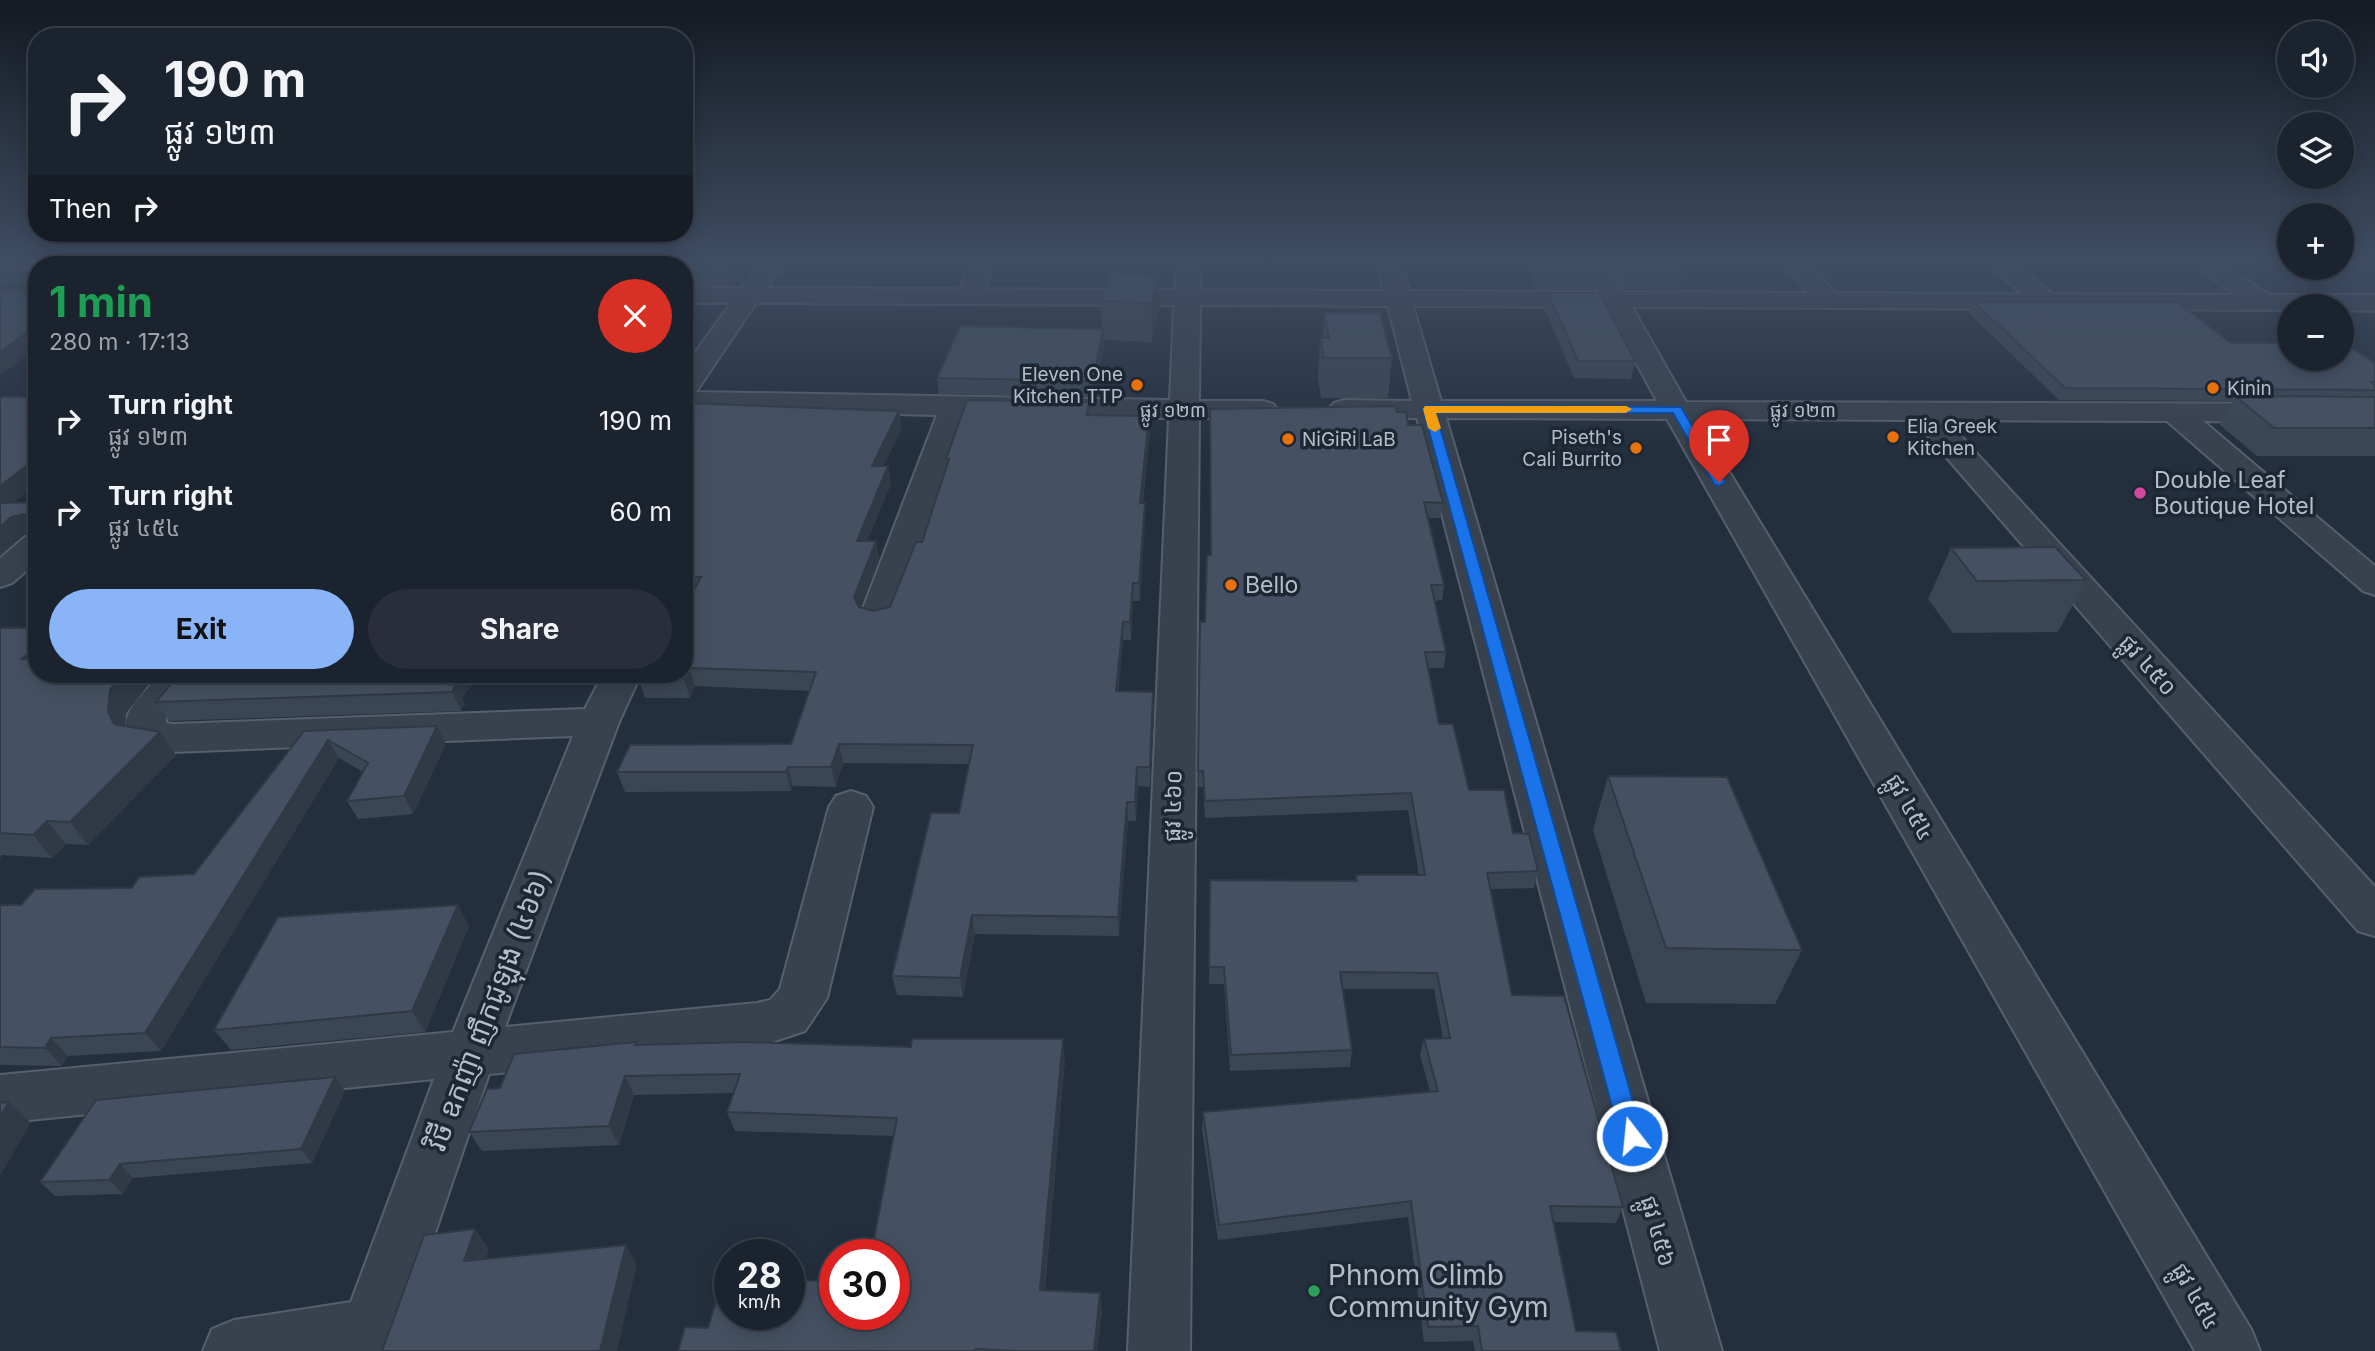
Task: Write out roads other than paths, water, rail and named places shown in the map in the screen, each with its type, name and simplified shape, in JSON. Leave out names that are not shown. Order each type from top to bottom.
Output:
[{"type":"street","points":[[693,376],[730,324]]},
{"type":"street","name":"ផ្លូវ ៤៦០","points":[[1159,1351],[1185,324]]},
{"type":"street","name":"ផ្លូវ ៤៥៦","points":[[1405,324],[1691,1351]]},
{"type":"street","name":"ផ្លូវ ៤៥៤","points":[[1629,324],[1676,409],[2229,1351]]},
{"type":"street","name":"ផ្លូវ ១២៣","points":[[693,400],[1182,410],[1676,409],[2375,413]]},
{"type":"street","points":[[877,616],[956,407]]},
{"type":"street","name":"ផ្លូវ ៤៥០","points":[[1922,411],[2375,918]]},
{"type":"street","points":[[2174,412],[2375,584]]},
{"type":"street","points":[[0,576],[28,552]]},
{"type":"street","points":[[176,683],[146,715],[145,734],[173,738],[598,722]]},
{"type":"street","name":"វិថី ឧកញ៉ា ញឹកជូឡុង (៤៦៦)","points":[[368,1340],[470,1053],[598,722],[618,683]]},
{"type":"street","points":[[0,1099],[757,1025],[787,1016],[802,998],[851,807]]},
{"type":"street","points":[[234,1351],[368,1340]]},
{"type":"place","name":"Eleven One Kitchen TTP","points":[[1137,385]]},
{"type":"place","name":"Kinin","points":[[2213,388]]},
{"type":"place","name":"Elia Greek Kitchen","points":[[1893,437]]},
{"type":"place","name":"NiGiRi LaB","points":[[1288,439]]},
{"type":"place","name":"Piseth's Cali Burrito","points":[[1636,448]]},
{"type":"place","name":"Double Leaf Boutique Hotel","points":[[2140,493]]},
{"type":"place","name":"Bello","points":[[1231,585]]},
{"type":"place","name":"Phnom Climb Community Gym","points":[[1314,1291]]}]
